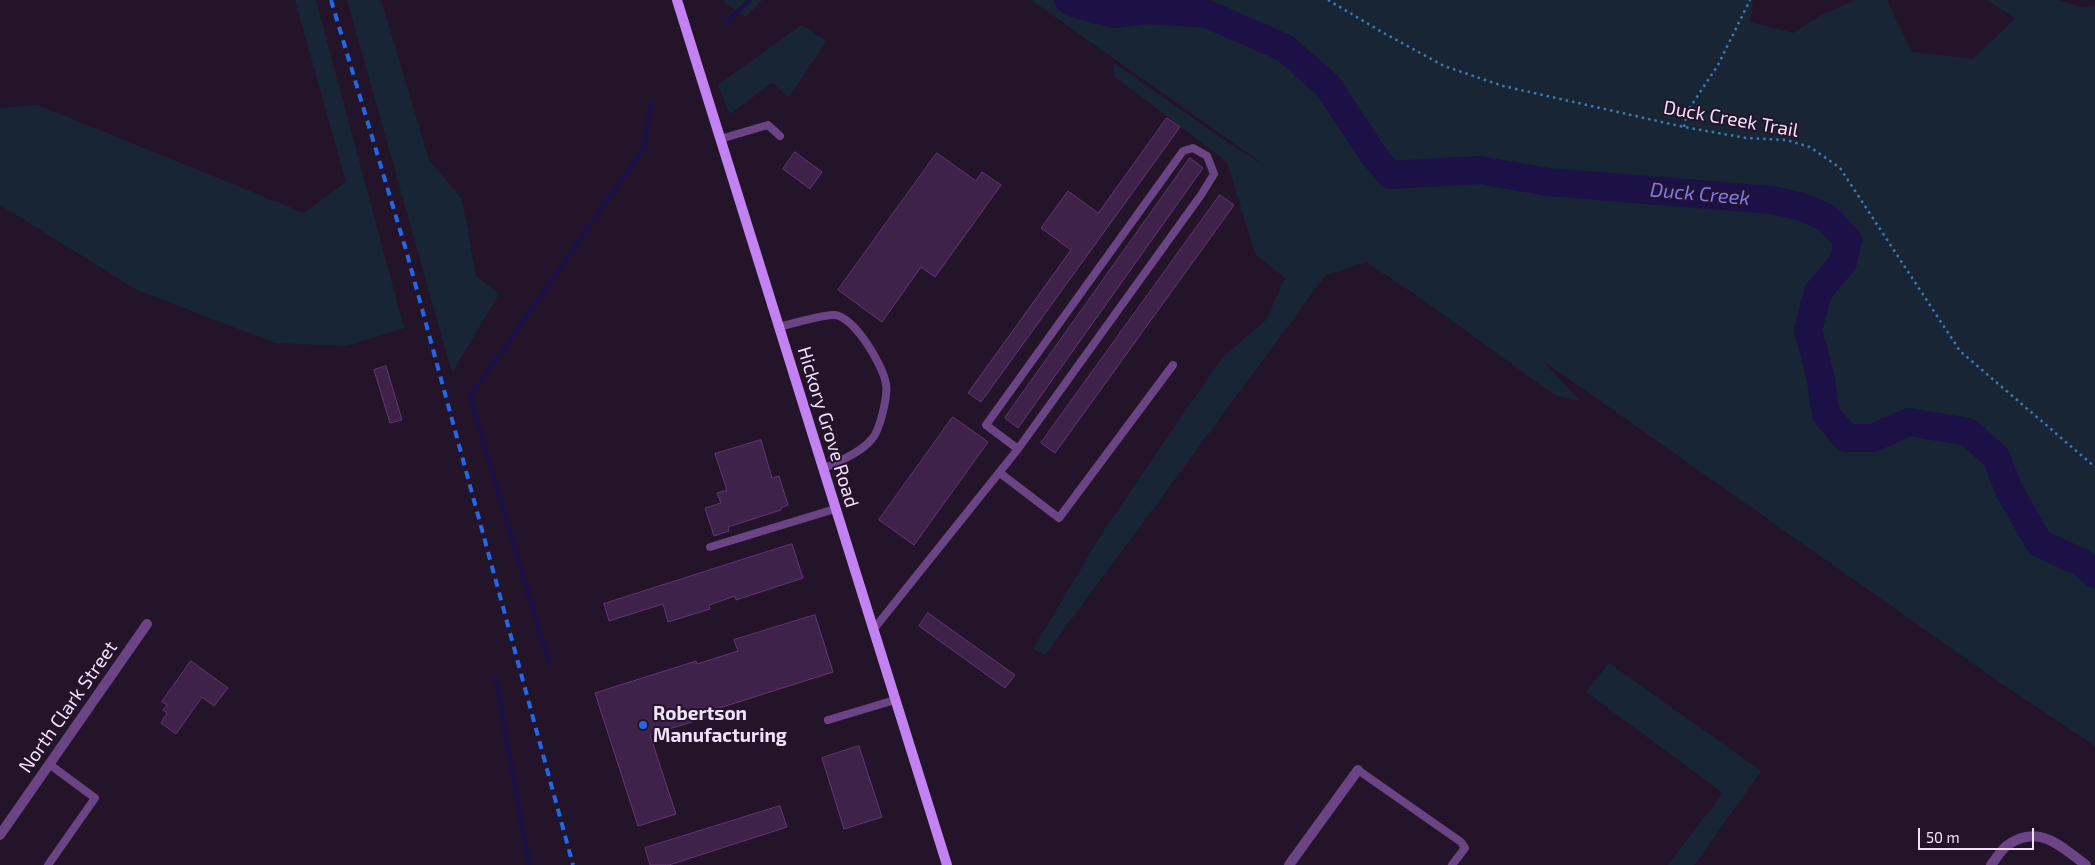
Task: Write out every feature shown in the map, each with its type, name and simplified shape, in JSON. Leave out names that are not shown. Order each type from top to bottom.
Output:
[{"type":"main road","name":"Hickory Grove Road","points":[[677,0],[947,865]]},
{"type":"street","name":"North Clark Street","points":[[0,835],[147,624]]},
{"type":"street","points":[[1290,865],[1358,770]]},
{"type":"street","points":[[1991,865],[2008,844],[2034,835],[2047,838],[2086,865]]},
{"type":"lane","points":[[720,139],[768,125],[780,136]]},
{"type":"lane","points":[[873,630],[1000,473],[1018,449],[1201,196],[1214,174],[1207,156],[1193,148],[1183,150],[986,425],[1018,449]]},
{"type":"lane","points":[[778,327],[834,315],[847,320],[871,348],[886,384],[883,412],[873,438],[857,452],[823,469]]},
{"type":"lane","points":[[1000,473],[1059,518],[1172,365]]},
{"type":"lane","points":[[710,547],[835,509]]},
{"type":"lane","points":[[828,720],[895,700]]},
{"type":"lane","points":[[48,865],[94,798],[49,764]]},
{"type":"lane","points":[[1358,770],[1461,842],[1464,848],[1452,865]]},
{"type":"path","name":"Duck Creek Trail","points":[[1328,0],[1444,66],[1503,86],[1684,127],[1746,138],[1786,140],[1810,147],[1840,168],[1960,351],[2095,467]]},
{"type":"path","points":[[1684,127],[1687,112],[1718,65],[1750,0]]},
{"type":"shaded area","points":[[295,0],[316,0],[404,328],[347,346],[275,343],[137,290],[0,205],[0,108],[38,105],[304,213],[346,182]]},
{"type":"shaded area","points":[[347,0],[381,0],[429,160],[462,199],[476,276],[499,294],[452,373]]},
{"type":"shaded area","points":[[724,0],[762,0],[746,17],[724,2]]},
{"type":"shaded area","points":[[1031,0],[1753,0],[1750,22],[1793,33],[1819,16],[1856,0],[1887,0],[1912,52],[1973,59],[2015,18],[1987,0],[2058,0],[2081,7],[2095,6],[2095,746],[2002,684],[1542,360],[1580,401],[1556,396],[1419,297],[1366,262],[1325,276],[1045,655],[1033,649],[1104,530],[1221,359],[1266,320],[1285,278],[1255,254],[1227,162],[1114,76],[1114,63],[1234,147],[1269,168]]},
{"type":"shaded area","points":[[801,25],[827,41],[789,97],[772,83],[730,114],[718,85]]},
{"type":"shaded area","points":[[1609,663],[1761,771],[1694,865],[1668,865],[1723,793],[1586,692]]},
{"type":"building","points":[[1167,118],[1180,127],[981,402],[968,393],[1071,250],[1041,228],[1068,191],[1098,213]]},
{"type":"building","points":[[795,152],[822,172],[810,189],[783,169]]},
{"type":"building","points":[[937,153],[976,181],[982,172],[1001,185],[935,277],[921,267],[882,322],[838,290]]},
{"type":"building","points":[[1190,158],[1203,168],[1018,428],[1005,418]]},
{"type":"building","points":[[1220,195],[1234,205],[1055,453],[1041,443]]},
{"type":"building","points":[[386,366],[402,420],[390,423],[374,370]]},
{"type":"building","points":[[953,417],[988,442],[914,545],[879,520]]},
{"type":"building","points":[[761,440],[772,478],[779,476],[788,505],[781,508],[781,510],[728,527],[729,531],[714,536],[705,508],[721,503],[717,493],[727,490],[715,454]]},
{"type":"building","points":[[792,544],[803,578],[736,600],[735,596],[709,605],[710,609],[668,622],[663,604],[609,621],[604,604]]},
{"type":"building","points":[[928,613],[1015,675],[1005,688],[919,626]]},
{"type":"building","name":"Robertson Manufacturing","points":[[815,615],[833,672],[710,711],[711,716],[650,735],[676,814],[638,826],[595,693],[696,661],[697,664],[738,651],[734,640]]},
{"type":"building","points":[[191,661],[228,688],[214,706],[202,697],[176,734],[161,723],[167,713],[163,710],[167,705],[162,702]]},
{"type":"building","points":[[859,746],[882,817],[844,829],[822,758]]},
{"type":"building","points":[[780,806],[787,827],[669,865],[650,865],[645,848]]},
{"type":"waterway","points":[[726,23],[750,0]]},
{"type":"waterway","name":"Duck Creek","points":[[1068,0],[1114,14],[1147,10],[1207,14],[1285,48],[1327,85],[1372,153],[1390,175],[1480,170],[1548,182],[1772,200],[1799,206],[1826,217],[1848,240],[1843,262],[1818,292],[1808,330],[1820,375],[1826,414],[1846,438],[1873,438],[1909,422],[1968,432],[1996,457],[2010,492],[2039,543],[2082,563],[2095,574]]},
{"type":"waterway","points":[[549,663],[470,397],[644,148],[651,101]]},
{"type":"waterway","points":[[496,679],[529,865]]},
{"type":"railway","points":[[331,0],[406,250],[573,865]]},
{"type":"place","name":"Robertson Manufacturing","points":[[643,725]]}]
